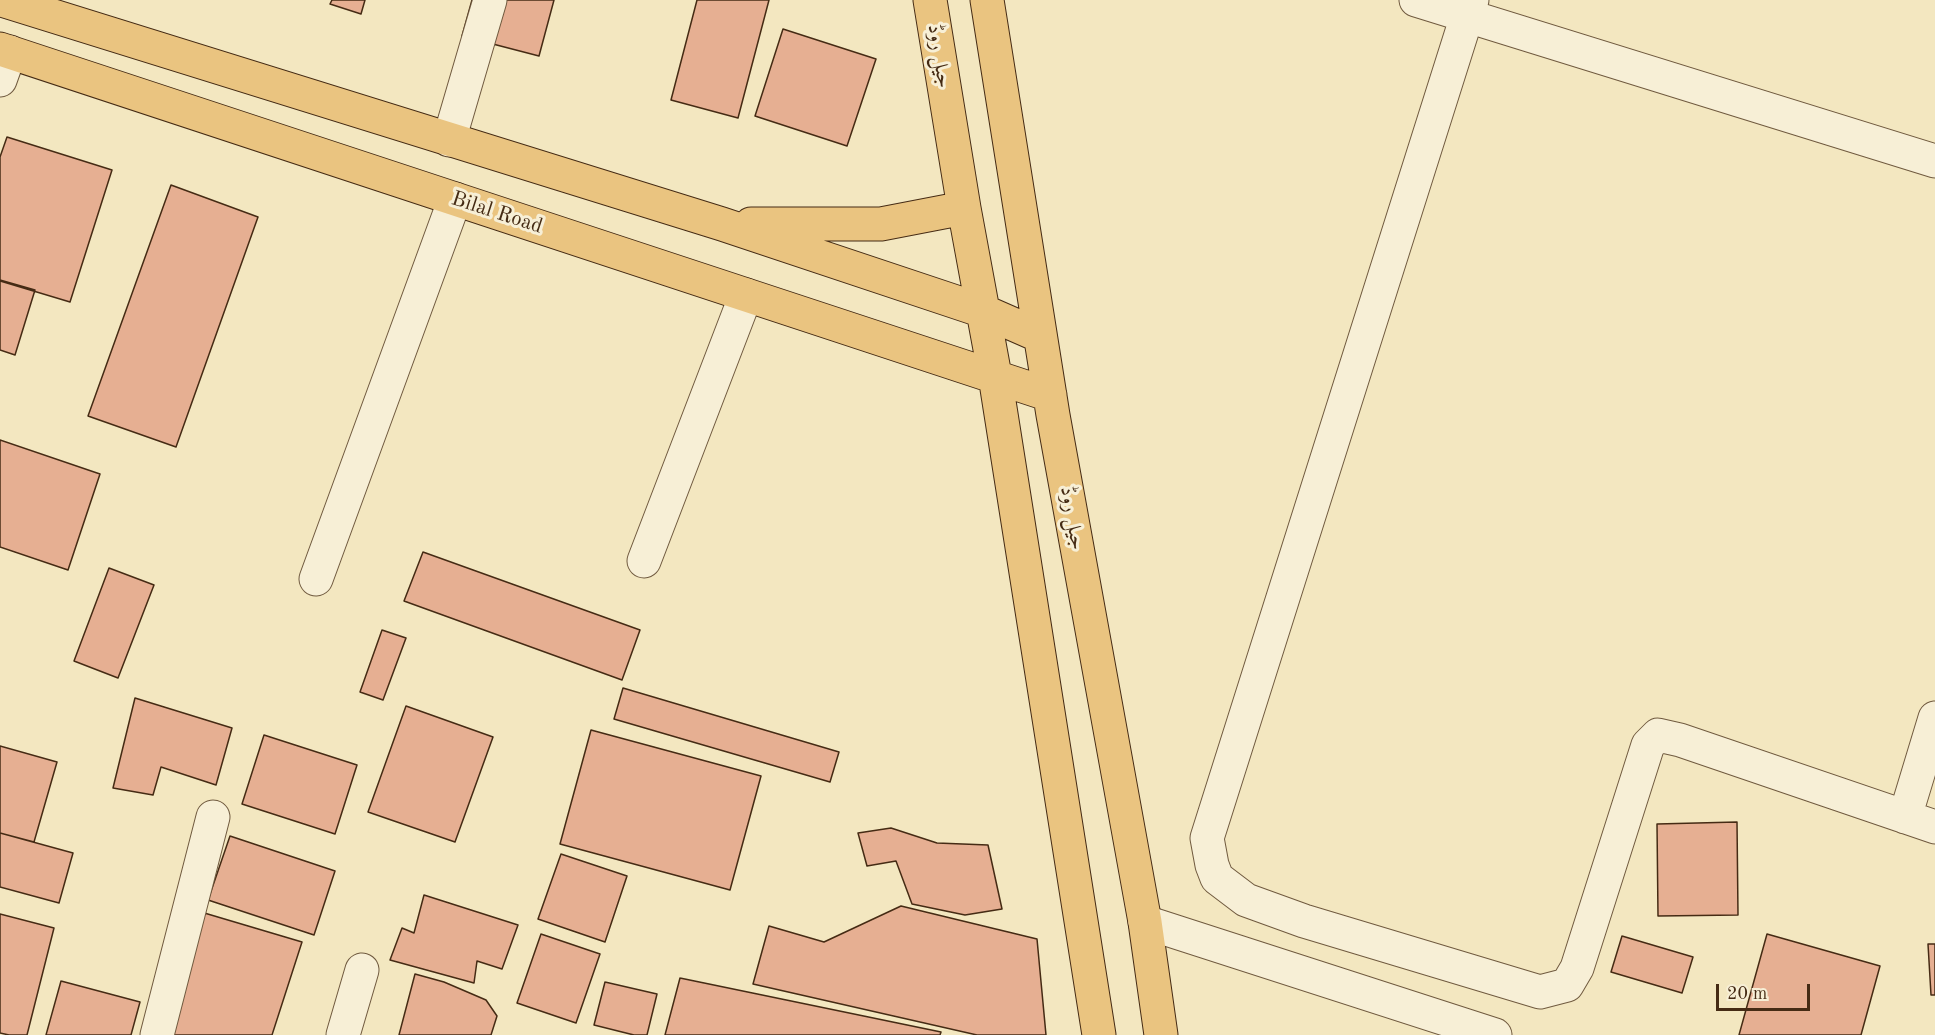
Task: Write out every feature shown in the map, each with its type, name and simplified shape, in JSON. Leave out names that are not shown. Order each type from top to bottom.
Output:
[{"type":"main road","points":[[2,0],[722,225],[983,312],[1040,336]]},
{"type":"main road","name":"جیل روڈ","points":[[930,0],[964,208],[995,376],[1099,1035]]},
{"type":"main road","name":"جیل روڈ","points":[[987,0],[1040,336],[1145,922],[1161,1035]]},
{"type":"main road","name":"Bilal Road","points":[[3,60],[454,199],[1050,395]]},
{"type":"main road","points":[[722,225],[881,224],[964,208]]},
{"type":"street","points":[[449,140],[490,0]]},
{"type":"street","points":[[1416,0],[1470,8],[1935,161]]},
{"type":"street","points":[[1470,8],[1207,838],[1217,878],[1246,900],[1304,921],[1540,992],[1567,985],[1577,968],[1648,745],[1658,735],[1680,740],[1935,827]]},
{"type":"street","points":[[316,579],[454,199]]},
{"type":"street","points":[[644,561],[746,295]]},
{"type":"street","points":[[1905,817],[1935,718]]},
{"type":"street","points":[[158,1035],[213,817]]},
{"type":"street","points":[[1145,922],[1495,1035]]},
{"type":"street","points":[[343,1035],[362,970]]},
{"type":"building","points":[[332,0],[365,0],[361,14],[330,4]]},
{"type":"building","points":[[472,0],[554,0],[539,56],[462,36]]},
{"type":"building","points":[[697,0],[769,0],[738,118],[671,100]]},
{"type":"building","points":[[783,29],[876,59],[847,146],[755,116]]},
{"type":"building","points":[[7,137],[112,170],[70,302],[0,281],[0,157]]},
{"type":"building","points":[[171,185],[258,217],[176,447],[88,416]]},
{"type":"building","points":[[0,280],[35,290],[15,355],[0,350]]},
{"type":"building","points":[[0,440],[100,474],[68,570],[0,547]]},
{"type":"building","points":[[423,552],[640,630],[622,680],[404,601]]},
{"type":"building","points":[[109,568],[154,585],[118,678],[74,661]]},
{"type":"building","points":[[382,630],[406,638],[383,700],[360,692]]},
{"type":"building","points":[[623,688],[839,752],[830,782],[614,719]]},
{"type":"building","points":[[135,698],[232,728],[216,785],[161,767],[153,795],[113,788]]},
{"type":"building","points":[[406,706],[493,737],[455,842],[368,812]]},
{"type":"building","points":[[591,730],[761,776],[730,890],[560,844]]},
{"type":"building","points":[[264,735],[357,765],[335,834],[242,804]]},
{"type":"building","points":[[0,746],[57,762],[34,842],[0,833]]},
{"type":"building","points":[[1737,822],[1738,915],[1658,916],[1657,824]]},
{"type":"building","points":[[891,828],[937,843],[988,845],[1002,909],[965,915],[912,904],[896,861],[867,866],[858,833]]},
{"type":"building","points":[[0,833],[73,853],[59,903],[0,887]]},
{"type":"building","points":[[230,836],[335,871],[314,935],[208,900]]},
{"type":"building","points":[[561,854],[627,876],[605,942],[538,919]]},
{"type":"building","points":[[424,895],[518,925],[502,969],[477,961],[474,983],[390,960],[402,928],[414,933]]},
{"type":"building","points":[[901,906],[1037,939],[1046,1035],[977,1035],[753,984],[769,926],[824,942]]},
{"type":"building","points":[[201,912],[302,942],[272,1035],[168,1035]]},
{"type":"building","points":[[0,914],[54,928],[27,1035],[0,1033]]},
{"type":"building","points":[[541,934],[600,954],[576,1023],[517,1003]]},
{"type":"building","points":[[1767,934],[1880,966],[1861,1035],[1739,1035]]},
{"type":"building","points":[[1622,936],[1693,957],[1682,993],[1611,972]]},
{"type":"building","points":[[1928,944],[1935,944],[1935,995],[1931,995]]},
{"type":"building","points":[[415,974],[444,982],[486,1000],[497,1016],[491,1035],[399,1035]]},
{"type":"building","points":[[680,978],[941,1032],[940,1035],[665,1035]]},
{"type":"building","points":[[61,981],[140,1002],[131,1035],[46,1035]]},
{"type":"building","points":[[605,982],[657,994],[647,1035],[634,1035],[594,1025]]}]
